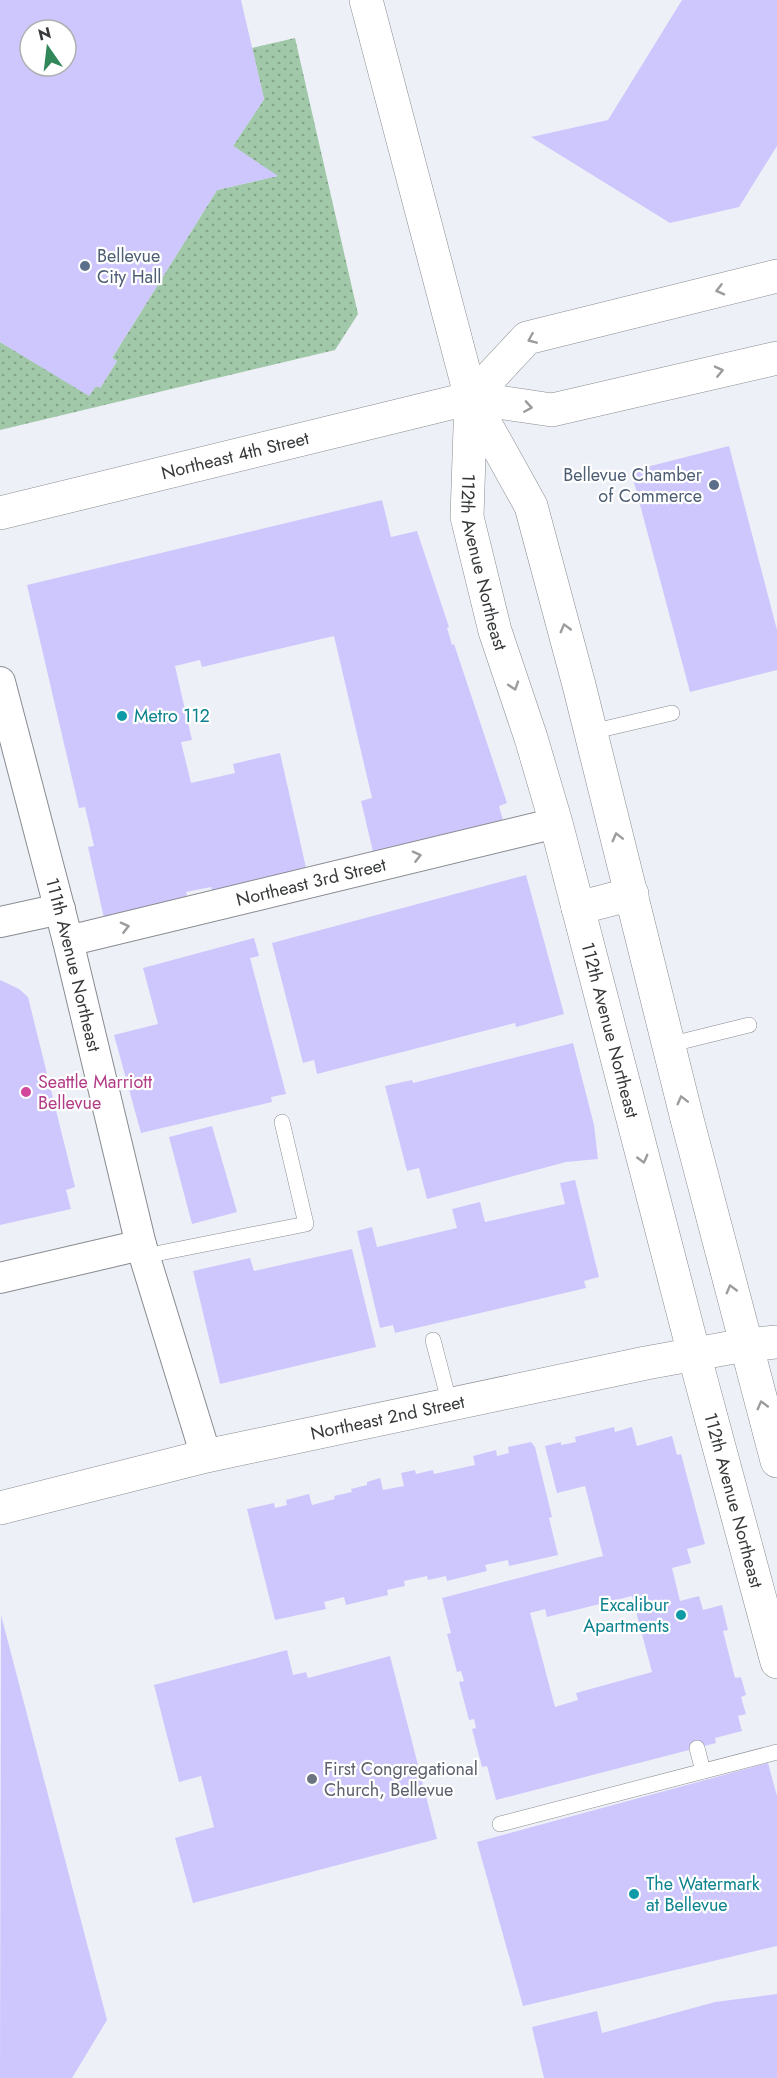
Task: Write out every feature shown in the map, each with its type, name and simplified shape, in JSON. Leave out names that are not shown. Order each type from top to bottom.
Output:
[{"type":"main road","name":"112th Avenue Northeast","points":[[366,0],[471,398],[531,506],[591,732],[668,1046],[761,1344],[777,1461]]},
{"type":"main road","points":[[471,398],[527,338],[777,276]]},
{"type":"main road","name":"Northeast 4th Street","points":[[0,513],[471,398],[552,410],[777,358]]},
{"type":"main road","name":"112th Avenue Northeast","points":[[471,398],[467,517],[495,631],[531,738],[556,823],[694,1354],[777,1662]]},
{"type":"main road","points":[[578,908],[632,894]]},
{"type":"main road","name":"Northeast 2nd Street","points":[[0,1508],[206,1456],[694,1354],[761,1344]]},
{"type":"street","name":"111th Avenue Northeast","points":[[0,682],[60,909],[143,1250],[206,1456]]},
{"type":"street","name":"Northeast 3rd Street","points":[[68,941],[556,823]]},
{"type":"street","points":[[0,922],[60,909]]},
{"type":"street","points":[[0,1278],[143,1250]]},
{"type":"lane","points":[[591,732],[672,713]]},
{"type":"lane","points":[[668,1046],[749,1025]]},
{"type":"lane","points":[[143,1250],[306,1224],[282,1122]]},
{"type":"lane","points":[[433,1340],[450,1405]]},
{"type":"lane","points":[[697,1748],[703,1771]]},
{"type":"lane","points":[[500,1824],[777,1752]]},
{"type":"green space","points":[[295,38],[358,314],[335,350],[0,430],[0,342],[89,395],[96,386],[100,388],[117,361],[112,358],[217,190],[277,176],[233,146],[264,99],[252,48]]},
{"type":"building","name":"Bellevue City Hall","points":[[0,0],[241,0],[264,99],[233,146],[278,176],[217,190],[112,358],[117,361],[100,388],[96,386],[89,396],[0,342]]},
{"type":"building","points":[[682,0],[777,0],[777,146],[739,207],[670,223],[531,137],[608,120]]},
{"type":"building","points":[[729,446],[777,630],[777,670],[690,692],[631,471]]},
{"type":"building","name":"Metro 112","points":[[382,500],[391,537],[417,531],[449,627],[447,628],[452,645],[454,644],[507,803],[499,806],[503,820],[422,846],[374,856],[361,801],[372,798],[334,636],[202,667],[200,660],[175,666],[192,740],[181,742],[191,783],[235,773],[233,764],[280,753],[307,872],[213,894],[211,887],[186,892],[188,899],[104,918],[88,847],[94,846],[85,807],[79,808],[27,585]]},
{"type":"building","points":[[526,875],[564,1014],[516,1027],[515,1023],[317,1074],[314,1060],[303,1063],[272,943]]},
{"type":"building","points":[[254,938],[259,956],[250,958],[286,1094],[271,1097],[272,1102],[141,1133],[114,1035],[158,1024],[143,968]]},
{"type":"building","name":"Seattle Marriott Bellevue","points":[[0,980],[19,989],[28,997],[75,1187],[66,1190],[71,1209],[0,1225]]},
{"type":"building","points":[[573,1043],[594,1125],[598,1159],[566,1162],[427,1199],[419,1168],[407,1171],[385,1086],[412,1080],[413,1083]]},
{"type":"building","points":[[212,1126],[237,1212],[192,1224],[169,1137]]},
{"type":"building","points":[[575,1180],[599,1277],[584,1281],[586,1288],[395,1333],[393,1325],[380,1328],[357,1231],[372,1227],[377,1247],[457,1228],[452,1209],[480,1202],[485,1222],[565,1204],[560,1183]]},
{"type":"building","points":[[352,1249],[376,1347],[220,1384],[193,1271],[250,1258],[254,1271]]},
{"type":"building","name":"Excalibur Apartments","points":[[614,1427],[615,1432],[632,1427],[637,1446],[672,1436],[677,1455],[681,1454],[705,1544],[687,1549],[691,1563],[672,1568],[680,1601],[699,1596],[703,1610],[722,1605],[728,1630],[723,1631],[735,1678],[741,1677],[746,1695],[741,1697],[746,1714],[738,1716],[742,1731],[715,1738],[716,1743],[496,1800],[487,1766],[482,1767],[472,1729],[476,1728],[474,1719],[469,1720],[459,1682],[464,1681],[461,1671],[457,1672],[447,1634],[451,1633],[442,1598],[603,1556],[585,1486],[557,1493],[545,1446],[561,1442],[561,1445],[576,1442],[575,1437]],"holes":[[[632,1596],[652,1672],[576,1693],[578,1700],[555,1707],[530,1613],[545,1609],[547,1617]]]},
{"type":"building","points":[[531,1442],[535,1447],[552,1517],[549,1518],[558,1555],[509,1566],[508,1560],[485,1565],[487,1571],[447,1581],[446,1576],[428,1580],[427,1576],[404,1581],[405,1586],[387,1590],[388,1595],[346,1605],[344,1597],[324,1602],[326,1609],[275,1620],[247,1509],[274,1503],[275,1508],[287,1505],[286,1500],[309,1494],[312,1505],[335,1499],[334,1496],[352,1492],[351,1489],[367,1485],[367,1482],[380,1478],[383,1490],[404,1486],[401,1473],[415,1470],[416,1474],[433,1470],[434,1474],[475,1465],[473,1456],[496,1450],[497,1456],[509,1453],[508,1447]]},
{"type":"building","points":[[1,1615],[107,2020],[72,2078],[0,2078]]},
{"type":"building","name":"First Congregational Church, Bellevue","points":[[287,1650],[293,1675],[306,1672],[308,1678],[390,1656],[437,1839],[193,1903],[175,1838],[214,1827],[201,1776],[179,1782],[154,1685]]},
{"type":"building","name":"The Watermark at Bellevue","points":[[768,1763],[777,1796],[777,1946],[523,2006],[477,1842]]},
{"type":"building","points":[[777,1994],[777,2078],[544,2078],[532,2027],[597,2011],[602,2033],[715,2002]]},
{"type":"place","name":"Bellevue City Hall","points":[[85,266]]},
{"type":"place","name":"Bellevue Chamber of Commerce","points":[[714,485]]},
{"type":"place","name":"Metro 112","points":[[122,716]]},
{"type":"place","name":"Seattle Marriott Bellevue","points":[[26,1092]]},
{"type":"place","name":"Excalibur Apartments","points":[[681,1615]]},
{"type":"place","name":"First Congregational Church, Bellevue","points":[[312,1779]]},
{"type":"place","name":"The Watermark at Bellevue","points":[[634,1894]]}]
